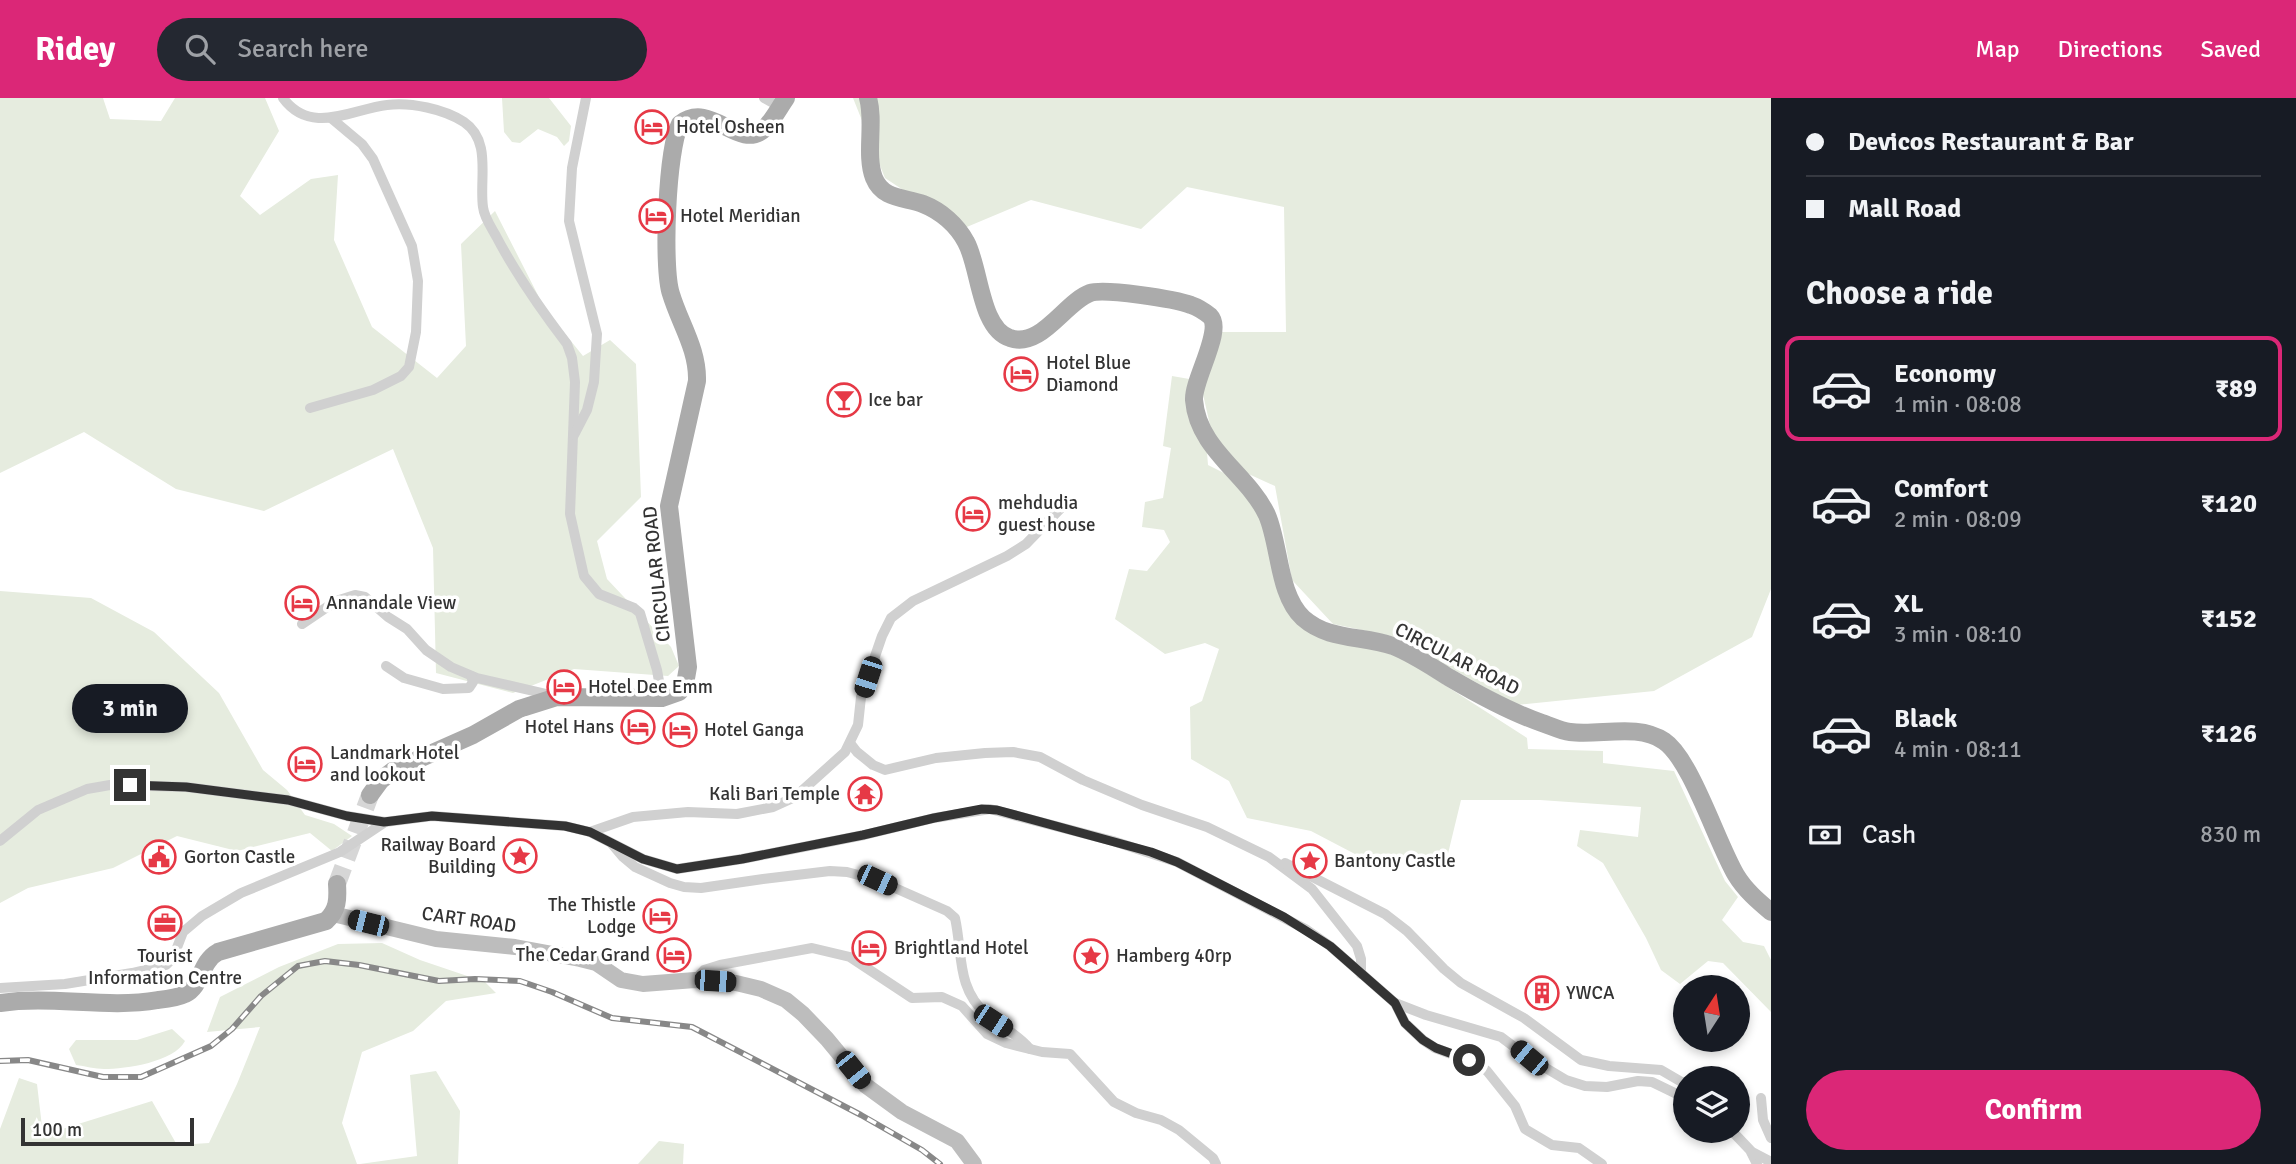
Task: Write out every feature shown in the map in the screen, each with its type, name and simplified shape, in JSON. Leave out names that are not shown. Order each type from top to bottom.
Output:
[{"type":"main road","name":"CIRCULAR ROAD","points":[[868,98],[874,177],[886,193],[939,211],[957,228],[969,248],[991,323],[1007,338],[1016,340],[1042,331],[1085,296],[1100,292],[1169,300],[1193,306],[1209,316],[1214,322],[1214,330],[1195,388],[1194,401],[1202,426],[1220,458],[1248,485],[1268,518],[1286,587],[1294,607],[1303,618],[1337,636],[1392,646],[1469,690],[1526,717],[1569,732],[1642,733],[1668,743],[1684,765],[1736,876],[1754,898],[1771,912]]},
{"type":"main road","name":"CIRCULAR ROAD","points":[[662,698],[679,692],[688,675],[669,506],[697,381],[695,353],[670,294],[666,276],[674,141],[680,124],[690,118],[705,117],[739,133],[752,135],[765,128],[776,101]]},
{"type":"main road","points":[[370,795],[381,780],[394,770],[473,735],[519,709],[557,697],[662,698]]},
{"type":"main road","points":[[0,1003],[20,1000],[122,1004],[176,997],[192,989],[208,960],[218,952],[324,922],[333,914],[337,901],[337,884]]},
{"type":"main road","name":"CART ROAD","points":[[333,914],[436,939],[515,947],[580,959],[596,963],[621,980],[643,984],[695,980],[736,983],[761,989],[786,1000],[827,1039],[865,1085],[902,1112],[957,1141],[974,1164]]},
{"type":"street","points":[[283,98],[291,109],[309,116],[331,118],[349,116],[385,105],[401,104],[447,113],[474,130],[482,152],[483,209],[488,222],[512,266],[567,344],[572,358],[575,382],[570,514],[584,576],[599,594],[640,613],[662,698]]},
{"type":"street","points":[[572,441],[587,410],[594,382],[597,334],[569,221],[572,168],[586,98]]},
{"type":"street","points":[[310,408],[373,390],[401,376],[409,367],[416,332],[418,281],[412,246],[373,159],[362,144],[331,118]]},
{"type":"street","points":[[590,832],[633,817],[678,813],[737,814],[772,807],[794,797],[845,752],[850,743],[858,725],[861,697],[874,657],[891,618],[913,601],[996,562],[1026,544],[1062,507]]},
{"type":"street","points":[[302,624],[336,601],[355,595],[365,597],[407,629],[426,650],[450,667],[471,676],[557,697]]},
{"type":"street","points":[[386,666],[404,678],[443,689],[469,688],[473,682],[471,676]]},
{"type":"street","points":[[850,743],[873,765],[885,770],[936,758],[985,753],[1013,752],[1040,757],[1083,780],[1142,805],[1207,827],[1269,858],[1295,867],[1385,914],[1461,982],[1524,1018],[1581,1060],[1609,1066],[1661,1070],[1673,1077]]},
{"type":"street","points":[[0,841],[46,805],[87,789],[110,785],[186,787],[288,800],[347,816],[384,822],[432,816],[565,826],[590,832],[643,859],[677,869],[742,859],[982,809],[997,810],[1113,841],[1177,862],[1295,923],[1330,946],[1395,1003],[1502,1037],[1553,1074],[1585,1086],[1607,1087],[1638,1081],[1652,1082],[1673,1092]]},
{"type":"street","points":[[0,988],[65,984],[132,974],[166,965],[173,958],[183,932],[202,916],[241,893],[340,852],[384,822]]},
{"type":"street","points":[[611,841],[615,849],[635,867],[684,887],[701,888],[763,879],[847,872],[877,880],[947,911],[955,918],[961,967],[972,999],[993,1021],[1023,1039],[1030,1049]]},
{"type":"street","points":[[1269,858],[1312,889],[1338,920],[1357,946],[1361,958],[1361,974]]},
{"type":"street","points":[[695,980],[704,970],[720,965],[812,948],[850,957],[912,998],[942,997],[962,1006],[987,1034],[1006,1043],[1070,1055],[1114,1102],[1179,1130],[1213,1158],[1216,1164]]},
{"type":"street","points":[[1395,1003],[1405,1023],[1423,1040],[1436,1048],[1478,1064],[1487,1071],[1510,1098],[1525,1129],[1552,1145],[1579,1149],[1602,1164]]},
{"type":"street","points":[[1761,1098],[1763,1120],[1771,1138]]},
{"type":"street","points":[[1743,1143],[1758,1164]]},
{"type":"street","points":[[1750,1150],[1771,1161]]},
{"type":"shaded area","points":[[0,98],[103,98],[110,119],[161,121],[175,98],[265,98],[279,131],[240,196],[260,215],[311,179],[338,175],[334,240],[372,327],[437,378],[466,346],[461,244],[495,211],[545,309],[583,356],[610,340],[636,364],[641,497],[597,541],[607,579],[671,647],[679,666],[668,676],[574,669],[513,693],[436,673],[433,548],[393,449],[264,511],[176,489],[84,432],[0,473]]},
{"type":"shaded area","points":[[502,98],[549,98],[571,126],[569,141],[564,146],[557,137],[538,129],[520,143],[512,142],[504,132]]},
{"type":"shaded area","points":[[853,98],[1771,98],[1771,589],[1752,637],[1654,691],[1516,705],[1396,637],[1333,624],[1292,580],[1275,486],[1218,460],[1202,390],[1208,465],[1262,492],[1283,590],[1321,635],[1390,650],[1527,738],[1528,749],[1603,751],[1603,763],[1674,771],[1725,881],[1738,897],[1722,920],[1743,942],[1764,946],[1771,960],[1771,1012],[1750,991],[1750,975],[1735,975],[1723,963],[1708,961],[1691,975],[1673,975],[1673,979],[1661,970],[1603,863],[1577,846],[1580,830],[1638,837],[1641,807],[1540,800],[1461,800],[1446,862],[1374,864],[1311,831],[1247,818],[1229,781],[1191,759],[1190,707],[1202,701],[1219,649],[1205,643],[1165,654],[1115,619],[1129,569],[1147,571],[1170,542],[1164,530],[1142,527],[1145,502],[1163,498],[1171,448],[1163,446],[1172,376],[1201,381],[1218,332],[1286,332],[1284,207],[1187,187],[1141,229],[1031,200],[962,229],[885,178]]},
{"type":"shaded area","points":[[0,591],[91,598],[154,632],[219,693],[263,770],[287,790],[305,815],[334,824],[352,836],[332,851],[310,833],[237,851],[177,836],[113,868],[28,888],[0,903]]},
{"type":"shaded area","points":[[382,943],[420,960],[485,982],[496,993],[446,1001],[413,1031],[362,1052],[342,1123],[357,1164],[0,1164],[0,1129],[19,1078],[37,1084],[43,1135],[152,1101],[177,1145],[209,1143],[260,1027],[207,1032],[220,997],[279,967],[338,944]]},
{"type":"shaded area","points":[[172,1029],[185,1041],[179,1048],[160,1059],[136,1066],[104,1069],[76,1065],[69,1049],[76,1040],[137,1040]]},
{"type":"shaded area","points":[[436,1071],[460,1111],[458,1164],[360,1164],[417,1156],[410,1075]]},
{"type":"shaded area","points":[[659,1141],[684,1144],[683,1164],[638,1164]]},
{"type":"tunnel","points":[[337,884],[370,795]]},
{"type":"railway","points":[[0,1061],[28,1060],[103,1077],[141,1077],[211,1046],[232,1029],[261,996],[298,966],[325,961],[439,981],[520,981],[612,1018],[692,1027],[861,1115],[922,1150],[940,1164]]},
{"type":"place","name":"Hotel Osheen","points":[[652,127]]},
{"type":"place","name":"Hotel Meridian","points":[[656,216]]},
{"type":"place","name":"Hotel Blue Diamond","points":[[1021,374]]},
{"type":"place","name":"Ice bar","points":[[844,400]]},
{"type":"place","name":"mehdudia guest house","points":[[973,514]]},
{"type":"place","name":"Annandale View","points":[[302,603]]},
{"type":"place","name":"Hotel Dee Emm","points":[[564,687]]},
{"type":"place","name":"Hotel Hans","points":[[638,727]]},
{"type":"place","name":"Hotel Ganga","points":[[680,730]]},
{"type":"place","name":"Landmark Hotel and lookout","points":[[305,764]]},
{"type":"place","name":"Kali Bari Temple","points":[[865,794]]},
{"type":"place","name":"Railway Board Building","points":[[520,856]]},
{"type":"place","name":"Gorton Castle","points":[[159,857]]},
{"type":"place","name":"Bantony Castle","points":[[1310,861]]},
{"type":"place","name":"The Thistle Lodge","points":[[660,916]]},
{"type":"place","name":"Tourist Information Centre","points":[[165,923]]},
{"type":"place","name":"Brightland Hotel","points":[[869,948]]},
{"type":"place","name":"The Cedar Grand","points":[[674,955]]},
{"type":"place","name":"Hamberg 40rp","points":[[1091,956]]},
{"type":"place","name":"YWCA","points":[[1542,993]]},
{"type":"route","points":[[130,785],[186,787],[288,800],[347,816],[384,822],[432,816],[565,826],[590,832],[643,859],[677,869],[742,859],[982,809],[997,810],[1151,852],[1206,876],[1284,917],[1330,946],[1395,1003],[1405,1023],[1423,1040],[1436,1048],[1469,1060]]}]
